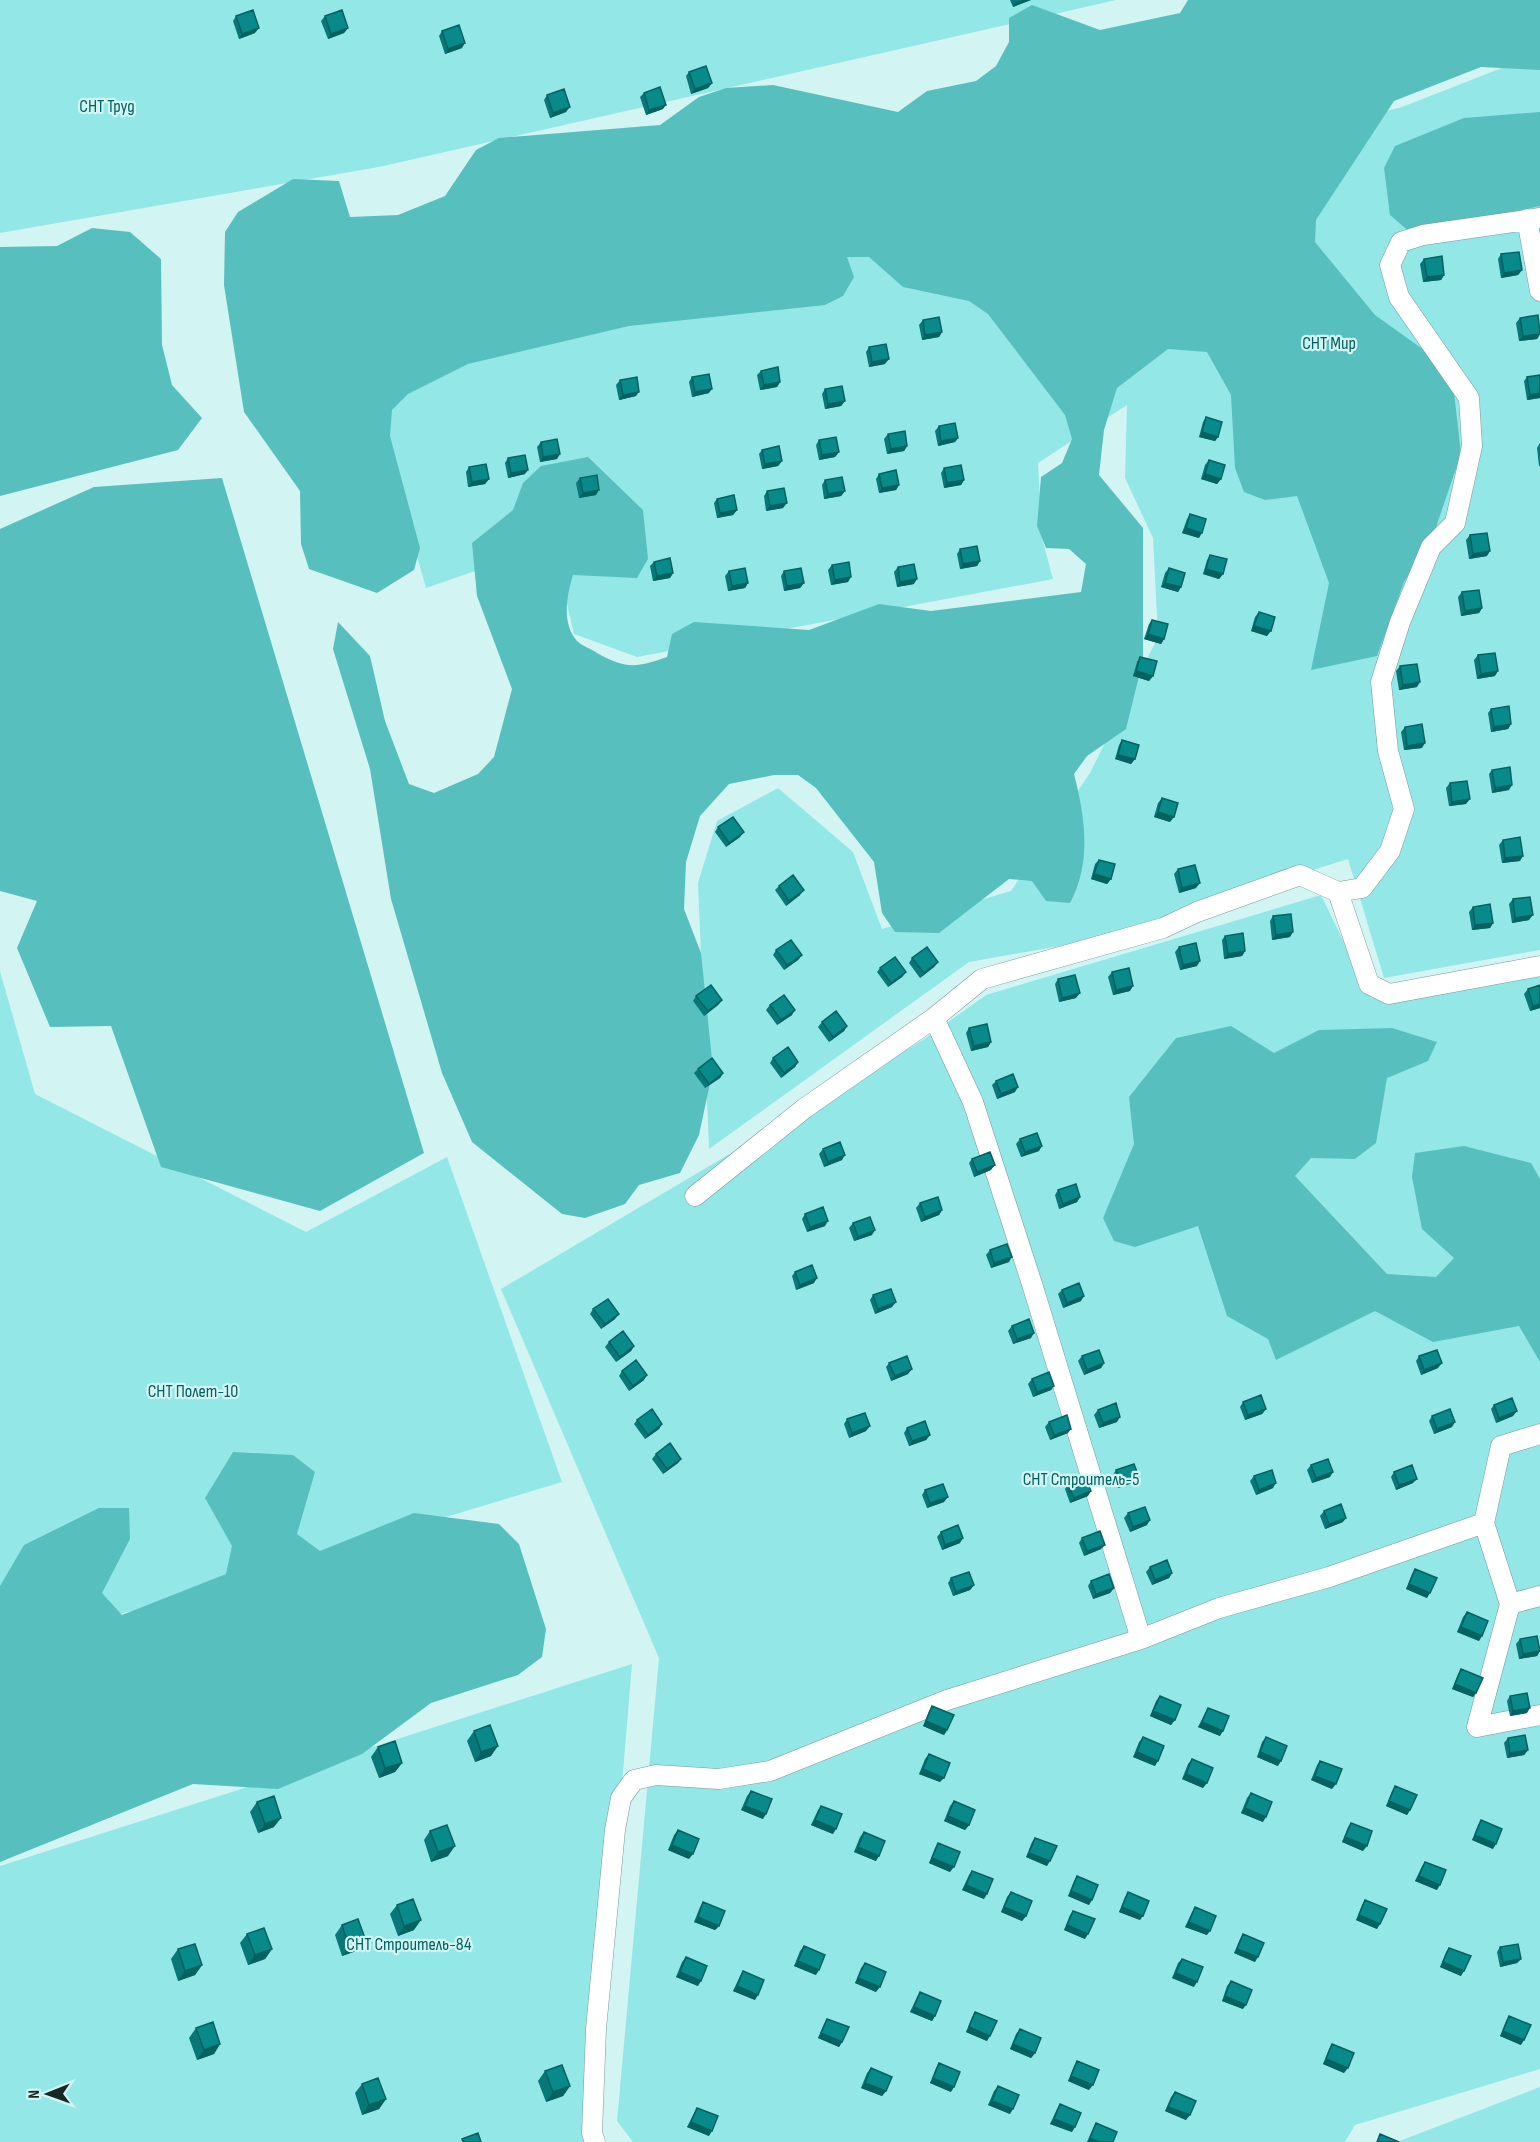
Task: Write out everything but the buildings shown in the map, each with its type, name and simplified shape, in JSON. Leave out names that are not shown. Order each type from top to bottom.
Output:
[{"type":"street","points":[[695,1196],[805,1108],[934,1018],[982,979],[1163,928],[1197,912],[1300,875],[1338,892],[1362,888],[1390,851],[1404,809],[1388,750],[1381,682],[1400,622],[1431,547],[1455,523],[1472,446],[1469,398],[1399,297],[1390,265],[1401,242],[1423,235],[1534,219],[1540,291]]},
{"type":"street","points":[[1338,892],[1368,984],[1389,994],[1540,966]]},
{"type":"street","points":[[934,1018],[974,1102],[1141,1639]]},
{"type":"street","points":[[1540,1434],[1502,1446],[1484,1523],[1510,1604],[1477,1727],[1540,1715]]},
{"type":"street","points":[[595,2142],[592,2133],[596,2029],[615,1830],[621,1798],[634,1780],[656,1776],[719,1779],[770,1771],[947,1700],[1141,1639],[1219,1608],[1329,1577],[1484,1523]]},
{"type":"street","points":[[1510,1604],[1540,1596]]},
{"type":"green space","name":"СНТ Труд","points":[[0,0],[1116,0],[379,167],[0,233]]},
{"type":"green space","points":[[1188,0],[1540,0],[1540,70],[1481,67],[1394,101],[1316,220],[1315,242],[1375,315],[1431,355],[1454,392],[1461,454],[1433,536],[1404,582],[1377,656],[1311,670],[1329,583],[1297,496],[1265,500],[1244,492],[1235,468],[1231,395],[1207,352],[1168,349],[1117,388],[1104,430],[1099,475],[1143,528],[1143,660],[1126,729],[1087,756],[1074,774],[1083,823],[1084,856],[1077,887],[1070,903],[1046,901],[1032,881],[1009,879],[939,933],[895,932],[882,913],[874,862],[816,788],[798,775],[774,775],[729,784],[700,816],[686,862],[684,909],[701,953],[713,1069],[699,1135],[680,1173],[639,1185],[625,1204],[585,1218],[562,1214],[472,1142],[442,1073],[391,899],[370,769],[333,649],[338,622],[370,656],[385,721],[409,784],[434,793],[478,774],[494,757],[512,689],[477,596],[472,543],[513,510],[523,483],[541,466],[588,457],[643,510],[648,559],[637,578],[573,575],[567,609],[569,626],[579,643],[616,662],[639,665],[667,657],[672,634],[694,622],[809,630],[879,604],[931,611],[1081,592],[1086,564],[1069,549],[1046,548],[1037,526],[1041,477],[1062,463],[1072,439],[1065,415],[988,314],[969,301],[903,287],[869,257],[847,257],[854,277],[843,296],[825,305],[629,326],[468,364],[408,394],[392,410],[390,436],[420,548],[414,570],[377,593],[309,569],[301,544],[300,491],[244,412],[224,285],[225,232],[238,212],[293,179],[339,181],[350,217],[398,215],[445,196],[476,150],[499,138],[660,125],[699,97],[726,88],[773,85],[898,112],[927,91],[976,81],[996,66],[1009,42],[1009,18],[1032,5],[1100,30],[1180,13]]},
{"type":"green space","name":"СНТ Мир","points":[[1540,53],[1540,950],[1384,978],[1348,859],[1088,941],[969,962],[709,1149],[698,883],[717,821],[778,788],[853,852],[882,929],[1011,891],[1090,773],[1158,637],[1153,538],[1125,478],[1127,405],[1038,463],[1042,538],[1053,579],[637,657],[574,634],[553,544],[426,588],[363,367],[1402,107]]},
{"type":"green space","points":[[1540,112],[1540,206],[1412,234],[1390,215],[1384,168],[1395,146],[1464,118]]},
{"type":"green space","points":[[92,228],[130,232],[161,259],[162,345],[172,385],[202,418],[178,450],[0,496],[0,247],[57,246]]},
{"type":"green space","points":[[222,478],[424,1153],[320,1211],[161,1167],[111,1026],[50,1027],[17,948],[37,901],[0,891],[0,529],[94,487]]},
{"type":"green space","name":"СНТ Строитель-5","points":[[1321,895],[1371,998],[1540,975],[1540,2069],[1355,2125],[1345,2142],[633,2142],[617,2121],[659,1658],[501,1289],[923,1040],[986,995]]},
{"type":"green space","name":"СНТ Полет-10","points":[[0,971],[35,1094],[306,1232],[447,1157],[562,1482],[133,1611],[0,1635]]},
{"type":"green space","points":[[1231,1026],[1274,1053],[1319,1030],[1392,1028],[1437,1042],[1428,1061],[1387,1078],[1376,1143],[1355,1159],[1311,1158],[1295,1176],[1387,1274],[1436,1277],[1454,1258],[1422,1229],[1412,1177],[1415,1153],[1464,1146],[1531,1163],[1540,1179],[1540,1362],[1519,1326],[1433,1342],[1375,1311],[1276,1360],[1268,1339],[1227,1316],[1198,1226],[1135,1247],[1114,1241],[1103,1218],[1134,1144],[1129,1097],[1176,1038]]},
{"type":"green space","points":[[233,1452],[293,1455],[315,1472],[297,1534],[320,1551],[414,1513],[499,1524],[519,1544],[546,1629],[542,1657],[518,1675],[431,1703],[362,1754],[278,1789],[193,1784],[0,1862],[0,1586],[24,1545],[99,1508],[129,1508],[130,1539],[102,1593],[122,1615],[226,1574],[232,1546],[205,1498]]},
{"type":"green space","name":"СНТ Строитель-84","points":[[632,1664],[593,2133],[597,2142],[0,2142],[0,1866]]},
{"type":"green space","points":[[1540,2087],[1540,2142],[1397,2142]]}]
